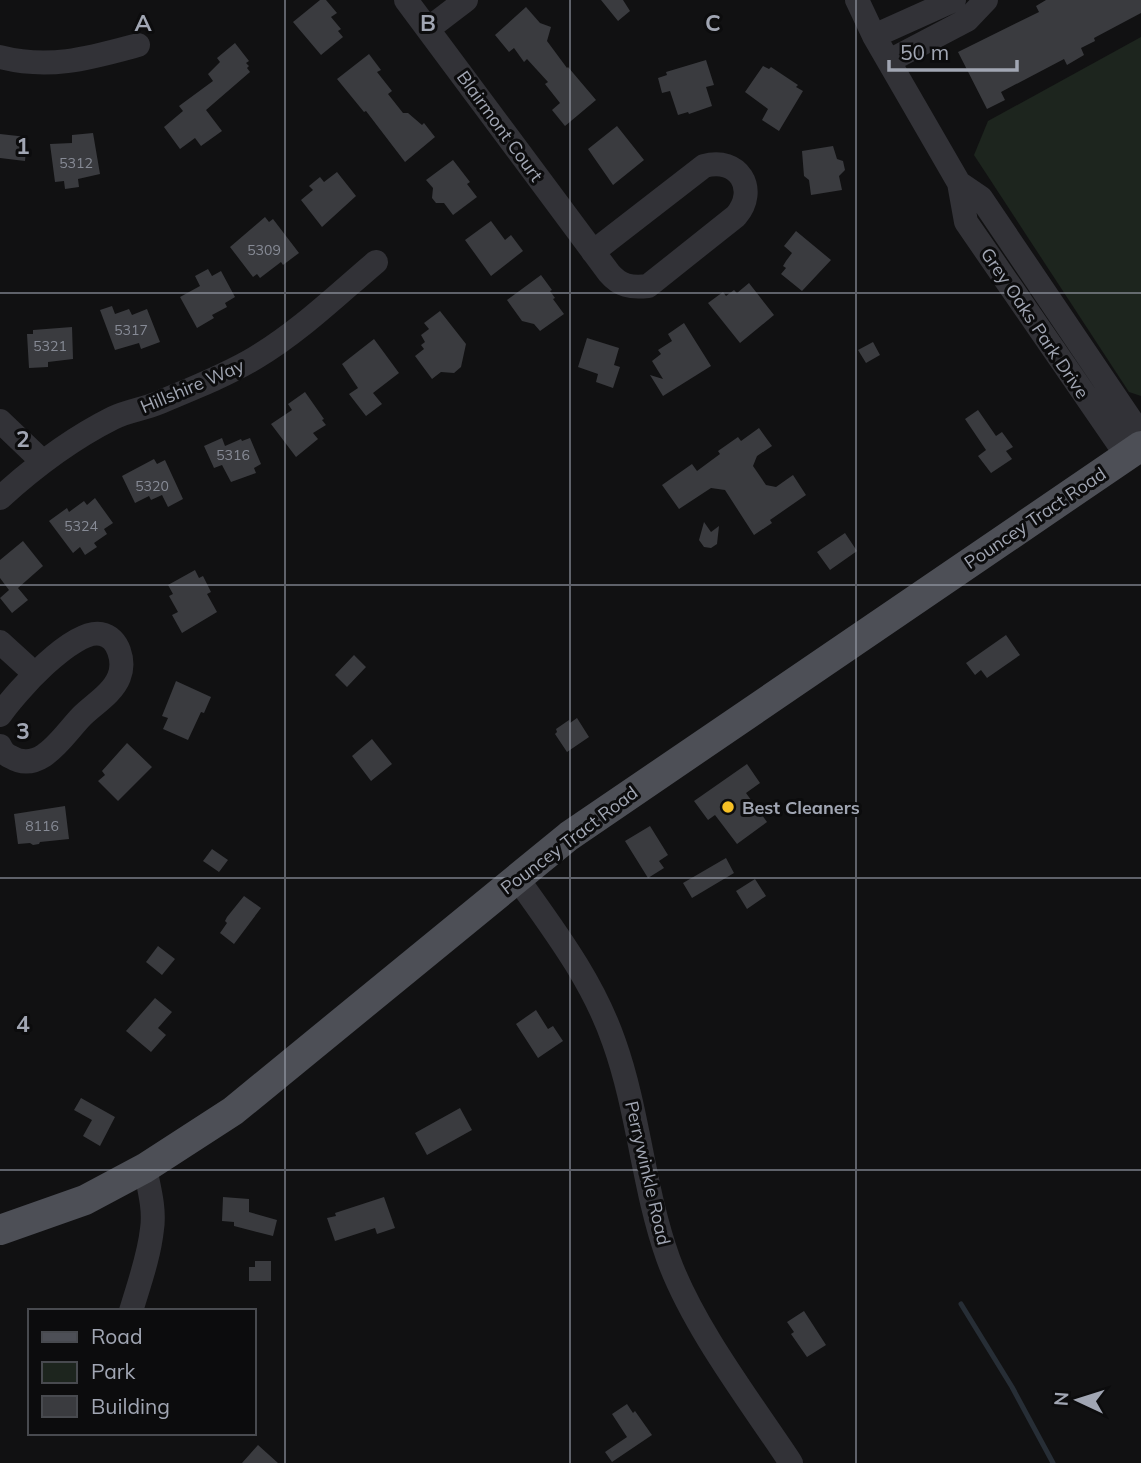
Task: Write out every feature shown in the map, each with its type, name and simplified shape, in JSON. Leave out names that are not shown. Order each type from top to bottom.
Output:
[{"type":"main road","name":"Pouncey Tract Road","points":[[0,1230],[85,1200],[145,1168],[233,1111],[569,836],[1136,446]]},
{"type":"street","name":"Blairmont Court","points":[[406,0],[593,252],[622,285],[648,286],[736,216],[745,201],[745,185],[736,170],[729,166],[712,163],[704,166],[593,252]]},
{"type":"street","points":[[428,29],[466,0]]},
{"type":"street","name":"Grey Oaks Park Drive","points":[[857,0],[874,36],[959,183],[966,222],[1136,446]]},
{"type":"street","points":[[874,36],[954,0]]},
{"type":"street","points":[[889,61],[967,20],[986,0]]},
{"type":"street","points":[[0,57],[22,62],[75,61],[138,45]]},
{"type":"street","name":"Hillshire Way","points":[[0,498],[43,462],[115,417],[157,403],[254,359],[286,338],[376,262]]},
{"type":"street","points":[[0,421],[43,462]]},
{"type":"street","points":[[0,715],[34,673],[89,634],[103,634],[115,642],[120,652],[118,678],[54,747],[36,761],[17,761],[3,752],[0,746]]},
{"type":"street","points":[[0,642],[34,673]]},
{"type":"street","name":"Perrywinkle Road","points":[[517,878],[573,958],[614,1041],[627,1083],[656,1221],[676,1277],[695,1314],[790,1463]]},
{"type":"street","points":[[132,1309],[152,1227],[152,1200],[145,1168]]},
{"type":"green space","points":[[1141,37],[1141,396],[1129,392],[974,155],[988,121]]},
{"type":"building","points":[[320,0],[326,0],[337,13],[331,17],[341,29],[338,31],[343,37],[321,55],[293,22]]},
{"type":"building","points":[[601,0],[623,0],[630,11],[618,21]]},
{"type":"building","points":[[1046,0],[1141,0],[1141,13],[1094,38],[1095,41],[1081,48],[1084,55],[1067,65],[1064,59],[1001,92],[1005,100],[987,109],[958,52],[1039,12],[1036,6]]},
{"type":"building","points":[[526,7],[540,23],[551,27],[547,41],[596,100],[565,126],[552,110],[560,103],[545,84],[548,82],[527,59],[524,62],[514,48],[509,52],[495,35]]},
{"type":"building","points":[[235,43],[249,61],[246,63],[250,72],[206,110],[222,131],[201,146],[195,138],[180,149],[164,127],[183,111],[179,106],[213,81],[208,74],[220,62],[217,58]]},
{"type":"building","points":[[369,54],[381,70],[377,72],[392,91],[388,94],[403,113],[408,113],[422,125],[424,123],[435,137],[405,162],[366,111],[364,112],[337,79]]},
{"type":"building","points":[[706,60],[714,85],[706,87],[712,106],[678,115],[670,91],[662,93],[658,78],[667,75],[666,72]]},
{"type":"building","points":[[763,66],[769,69],[771,67],[803,91],[779,131],[762,120],[768,109],[745,92]]},
{"type":"building","points":[[617,126],[644,160],[613,185],[588,149]]},
{"type":"building","points":[[93,133],[100,174],[78,179],[79,187],[65,189],[64,181],[55,182],[50,144],[72,143],[72,135]]},
{"type":"building","points":[[0,134],[27,137],[25,161],[0,158]]},
{"type":"building","points":[[833,146],[837,159],[843,161],[845,170],[839,176],[842,190],[811,195],[809,180],[804,176],[802,151]]},
{"type":"building","points":[[453,160],[470,182],[467,184],[477,197],[453,215],[444,203],[436,203],[432,198],[433,188],[426,180]]},
{"type":"building","points":[[337,172],[356,196],[322,227],[301,200],[313,190],[309,186],[320,177],[324,182]]},
{"type":"building","points":[[265,217],[269,222],[273,219],[299,253],[283,265],[281,262],[260,278],[257,274],[253,277],[230,247]]},
{"type":"building","points":[[491,221],[505,240],[511,235],[523,251],[491,276],[465,240]]},
{"type":"building","points":[[796,231],[831,260],[802,291],[781,274],[792,253],[784,246]]},
{"type":"building","points":[[208,269],[212,276],[221,271],[235,297],[225,303],[227,307],[212,315],[214,318],[197,328],[180,297],[200,286],[195,276]]},
{"type":"building","points":[[541,275],[564,314],[540,331],[534,324],[522,321],[507,300]]},
{"type":"building","points":[[749,283],[774,315],[740,343],[708,303],[723,292],[726,296],[734,290],[737,293]]},
{"type":"building","points":[[112,306],[115,314],[129,309],[132,315],[147,309],[160,342],[141,349],[139,343],[115,350],[100,310]]},
{"type":"building","points":[[440,311],[466,344],[461,367],[454,373],[441,372],[432,379],[415,356],[424,349],[421,345],[425,342],[421,335],[429,329],[424,323]]},
{"type":"building","points":[[684,323],[711,366],[663,396],[650,375],[663,379],[652,361],[661,354],[658,350],[672,341],[668,334]]},
{"type":"building","points":[[72,327],[73,359],[48,362],[48,367],[29,368],[27,334],[33,334],[33,330]]},
{"type":"building","points":[[587,338],[619,348],[614,365],[620,367],[613,388],[596,382],[598,374],[578,367]]},
{"type":"building","points":[[374,339],[399,373],[373,393],[382,404],[366,416],[349,394],[358,388],[342,364]]},
{"type":"building","points":[[873,342],[880,355],[866,363],[858,350]]},
{"type":"building","points":[[305,392],[326,425],[313,433],[318,439],[296,457],[271,424],[292,410],[288,404]]},
{"type":"building","points":[[978,410],[996,436],[1002,432],[1013,447],[1006,451],[1012,459],[991,473],[978,456],[986,450],[965,419]]},
{"type":"building","points":[[759,428],[772,446],[757,456],[753,466],[766,485],[776,487],[793,475],[806,495],[770,520],[772,523],[754,535],[725,490],[711,488],[679,509],[662,485],[692,464],[697,471],[738,437],[741,441]]},
{"type":"building","points":[[222,438],[225,446],[250,438],[261,464],[254,468],[256,473],[231,482],[222,465],[214,468],[204,446]]},
{"type":"building","points":[[154,459],[157,464],[165,460],[183,499],[168,507],[162,495],[151,500],[149,496],[135,503],[122,476]]},
{"type":"building","points":[[95,498],[113,523],[104,529],[107,534],[94,543],[97,547],[85,555],[80,547],[73,553],[49,521],[67,508],[69,512],[84,501],[87,505]]},
{"type":"building","points":[[704,522],[711,532],[719,526],[717,544],[711,548],[704,547],[699,540]]},
{"type":"building","points":[[845,533],[857,551],[830,570],[817,552]]},
{"type":"building","points":[[23,541],[43,566],[18,588],[28,600],[12,613],[0,598],[9,590],[0,578],[0,560]]},
{"type":"building","points":[[195,570],[199,578],[203,576],[211,592],[207,594],[217,612],[182,633],[172,615],[178,612],[169,596],[173,594],[168,585]]},
{"type":"building","points":[[1006,635],[1020,655],[987,678],[981,670],[975,675],[966,663]]},
{"type":"building","points":[[354,655],[366,667],[347,687],[335,675]]},
{"type":"building","points":[[176,681],[211,697],[188,740],[163,729],[168,718],[162,716]]},
{"type":"building","points":[[577,718],[589,737],[567,752],[555,734],[556,729]]},
{"type":"building","points":[[372,739],[392,764],[371,781],[352,756]]},
{"type":"building","points":[[127,743],[152,767],[118,801],[98,781],[105,775],[102,771]]},
{"type":"building","name":"Best Cleaners","points":[[747,764],[760,783],[746,793],[767,822],[737,844],[715,815],[708,820],[694,801]]},
{"type":"building","points":[[65,806],[69,839],[33,845],[18,844],[14,814]]},
{"type":"building","points":[[650,826],[668,855],[659,861],[664,868],[648,878],[625,841]]},
{"type":"building","points":[[212,849],[228,860],[219,872],[203,861]]},
{"type":"building","points":[[726,858],[734,873],[692,898],[683,883]]},
{"type":"building","points":[[755,879],[766,896],[747,909],[736,891]]},
{"type":"building","points":[[244,896],[261,908],[234,944],[220,933],[227,923],[227,917]]},
{"type":"building","points":[[158,946],[175,959],[162,975],[146,962]]},
{"type":"building","points":[[155,998],[172,1012],[158,1028],[166,1035],[151,1052],[126,1031]]},
{"type":"building","points":[[536,1010],[548,1029],[553,1026],[563,1041],[538,1058],[516,1024]]},
{"type":"building","points":[[81,1098],[115,1117],[100,1146],[83,1136],[92,1120],[74,1110]]},
{"type":"building","points":[[460,1108],[472,1130],[427,1155],[415,1133]]},
{"type":"building","points":[[223,1197],[249,1199],[249,1212],[277,1220],[273,1236],[234,1226],[234,1222],[222,1221]]},
{"type":"building","points":[[384,1197],[395,1228],[377,1234],[375,1228],[335,1241],[327,1218]]},
{"type":"building","points":[[255,1261],[271,1261],[271,1281],[249,1281],[249,1267],[255,1267]]},
{"type":"building","points":[[804,1311],[826,1345],[807,1357],[791,1334],[794,1332],[787,1322]]},
{"type":"building","points":[[627,1404],[652,1435],[612,1462],[605,1452],[627,1437],[612,1414]]},
{"type":"building","points":[[258,1445],[278,1463],[242,1463]]},
{"type":"waterway","points":[[961,1304],[1012,1387],[1053,1463]]},
{"type":"place","name":"Best Cleaners","points":[[728,807]]}]
